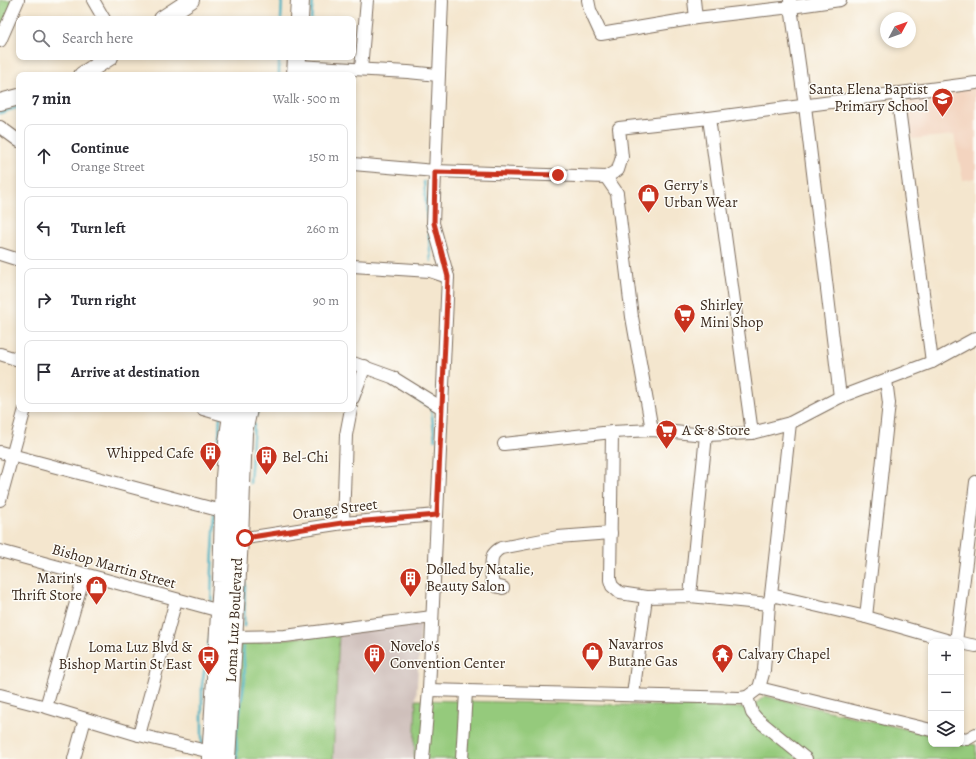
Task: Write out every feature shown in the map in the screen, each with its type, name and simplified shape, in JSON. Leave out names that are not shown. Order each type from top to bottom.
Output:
[{"type":"highway","points":[[299,16],[300,0]]},
{"type":"highway","name":"Loma Luz Boulevard","points":[[216,757],[233,637],[239,539],[243,432],[247,412]]},
{"type":"highway","name":"Loma Luz Boulevard","points":[[216,757],[224,511],[228,442],[232,413]]},
{"type":"main road","points":[[167,16],[191,0]]},
{"type":"main road","points":[[91,72],[106,60]]},
{"type":"main road","points":[[0,102],[16,98]]},
{"type":"street","points":[[0,41],[18,0]]},
{"type":"street","points":[[93,0],[102,16]]},
{"type":"street","points":[[361,69],[367,0]]},
{"type":"street","points":[[423,759],[432,617],[448,277],[434,223],[438,76],[442,0]]},
{"type":"street","points":[[588,0],[590,10],[600,34],[790,4],[840,0]]},
{"type":"street","points":[[694,0],[696,18]]},
{"type":"street","points":[[790,4],[805,106],[840,397]]},
{"type":"street","points":[[297,66],[408,72],[438,76]]},
{"type":"street","points":[[356,164],[435,172],[606,177],[618,170],[622,157],[619,128],[805,106],[976,83]]},
{"type":"street","points":[[897,93],[932,362]]},
{"type":"street","points":[[709,118],[752,433]]},
{"type":"street","points":[[0,127],[16,139]]},
{"type":"street","points":[[606,177],[617,193],[632,317],[652,430]]},
{"type":"street","points":[[0,254],[16,259]]},
{"type":"street","points":[[356,266],[430,271],[448,277]]},
{"type":"street","points":[[504,444],[612,432],[652,430],[706,435],[752,433],[790,423],[840,397],[932,362],[976,339]]},
{"type":"street","points":[[0,354],[16,359]]},
{"type":"street","points":[[356,364],[392,377],[442,408]]},
{"type":"street","points":[[356,390],[365,366]]},
{"type":"street","points":[[866,616],[889,403],[886,380]]},
{"type":"street","points":[[0,500],[24,412]]},
{"type":"street","points":[[342,523],[346,435],[350,412]]},
{"type":"street","points":[[428,690],[633,696],[748,697],[759,688],[764,670],[770,599],[790,423]]},
{"type":"street","points":[[612,432],[610,580],[612,586],[620,593],[646,597],[690,596],[770,599],[866,616],[945,639]]},
{"type":"street","points":[[690,596],[706,435]]},
{"type":"street","points":[[0,452],[224,511]]},
{"type":"street","points":[[955,639],[976,482]]},
{"type":"street","name":"Orange Street","points":[[239,539],[342,523],[437,515]]},
{"type":"street","points":[[503,588],[493,584],[491,580],[492,560],[494,554],[500,548],[558,537],[611,533]]},
{"type":"street","name":"Bishop Martin Street","points":[[0,551],[220,612]]},
{"type":"street","points":[[46,707],[84,575]]},
{"type":"street","points":[[633,696],[646,597]]},
{"type":"street","points":[[139,735],[176,600]]},
{"type":"street","points":[[233,637],[285,636],[432,617]]},
{"type":"street","points":[[964,644],[976,646]]},
{"type":"street","points":[[759,688],[928,729]]},
{"type":"street","points":[[462,759],[466,692]]},
{"type":"street","points":[[0,695],[216,757]]},
{"type":"street","points":[[748,697],[752,713],[756,719],[806,759]]},
{"type":"street","points":[[74,759],[85,719]]},
{"type":"street","points":[[964,738],[967,739],[976,734]]},
{"type":"shaded area","name":"Santa Elena Baptist Primary School","points":[[976,87],[976,178],[963,180],[954,135],[912,139],[908,97]]},
{"type":"shaded area","points":[[421,623],[414,759],[333,759],[339,633]]},
{"type":"green space","points":[[0,0],[15,0],[0,39]]},
{"type":"green space","points":[[339,633],[333,759],[234,759],[235,729],[241,702],[242,677],[239,661],[240,644]]},
{"type":"green space","points":[[765,696],[928,734],[928,747],[964,747],[964,743],[976,745],[976,759],[414,759],[416,700],[750,708]]},
{"type":"waterway","points":[[281,16],[282,0]]},
{"type":"waterway","points":[[311,16],[313,0]]},
{"type":"waterway","points":[[279,60],[279,72]]},
{"type":"waterway","points":[[0,113],[16,108]]},
{"type":"waterway","points":[[424,182],[427,219]]},
{"type":"waterway","points":[[428,226],[431,261]]},
{"type":"waterway","points":[[404,391],[431,408],[435,440]]},
{"type":"waterway","points":[[256,416],[257,412]]},
{"type":"waterway","points":[[218,454],[220,417]]},
{"type":"waterway","points":[[250,483],[254,424]]},
{"type":"waterway","points":[[211,606],[215,513]]},
{"type":"waterway","points":[[244,626],[245,582]]},
{"type":"waterway","points":[[202,747],[202,685],[210,635]]},
{"type":"waterway","points":[[237,759],[236,736],[245,678],[243,647]]},
{"type":"place","name":"Santa Elena Baptist Primary School","points":[[943,118]]},
{"type":"place","name":"Gerry's Urban Wear","points":[[649,214]]},
{"type":"place","name":"Shirley Mini Shop","points":[[685,334]]},
{"type":"place","name":"A & 8 Store","points":[[667,450]]},
{"type":"place","name":"Whipped Cafe","points":[[210,472]]},
{"type":"place","name":"Bel-Chi","points":[[266,476]]},
{"type":"place","name":"Dolled by Natalie, Beauty Salon","points":[[410,598]]},
{"type":"place","name":"Marin's Thrift Store","points":[[97,606]]},
{"type":"place","name":"Navarros Butane Gas","points":[[593,672]]},
{"type":"place","name":"Novelo's Convention Center","points":[[374,674]]},
{"type":"place","name":"Calvary Chapel","points":[[722,674]]},
{"type":"place","name":"Loma Luz Blvd & Bishop Martin St East","points":[[208,676]]},
{"type":"route","points":[[245,538],[342,523],[437,515],[448,277],[434,223],[435,172],[558,175]]}]
